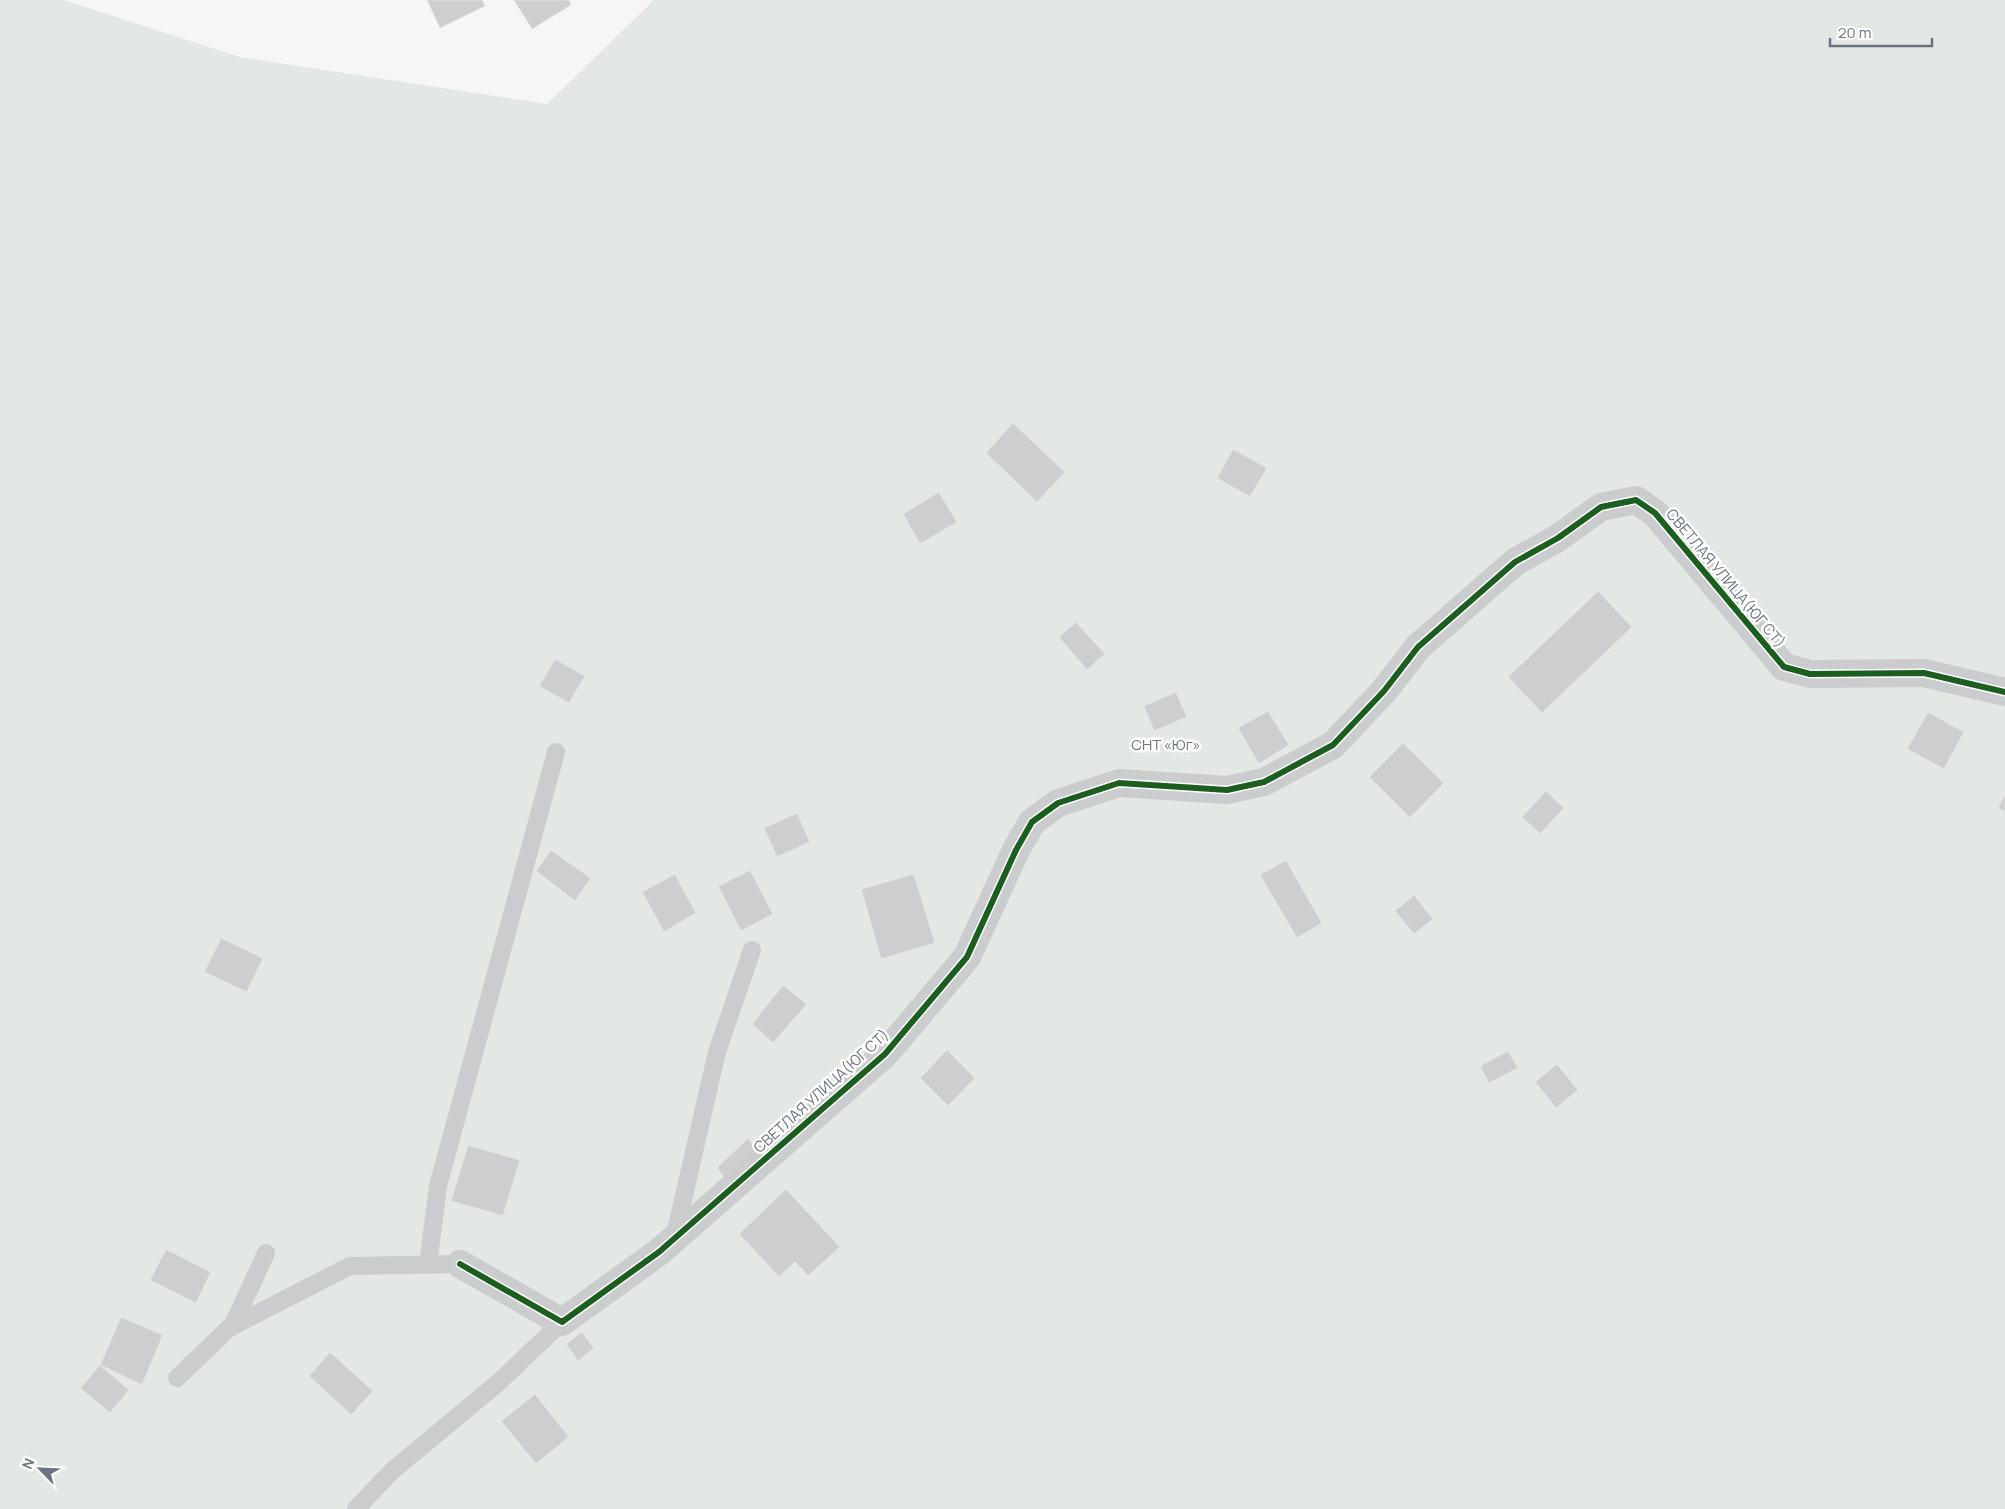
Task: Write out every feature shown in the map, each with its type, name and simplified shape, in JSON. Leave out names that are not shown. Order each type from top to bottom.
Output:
[{"type":"street","name":"СВЕТЛАЯ УЛИЦА(ЮГ СТ)","points":[[562,1322],[674,1240],[891,1046],[967,956],[1016,850],[1032,822],[1058,803],[1119,783],[1227,790],[1264,782],[1333,744],[1384,691],[1418,647],[1475,595],[1515,562],[1558,538],[1602,507],[1636,500],[1656,513],[1784,667],[1810,674],[1924,673],[2005,692]]},
{"type":"street","points":[[460,1264],[562,1322]]},
{"type":"lane","points":[[428,1265],[438,1186],[556,752]]},
{"type":"lane","points":[[674,1240],[716,1052],[752,950]]},
{"type":"lane","points":[[232,1327],[266,1253]]},
{"type":"lane","points":[[177,1378],[232,1327],[350,1266],[460,1264]]},
{"type":"lane","points":[[356,1509],[392,1472],[499,1382],[562,1322]]},
{"type":"green space","name":"СНТ «Юг»","points":[[0,0],[64,0],[240,57],[547,104],[654,0],[2005,0],[2005,1509],[0,1509]]},
{"type":"building","points":[[427,0],[482,0],[485,6],[440,28]]},
{"type":"building","points":[[514,0],[569,0],[571,5],[532,29]]},
{"type":"building","points":[[1013,423],[1065,472],[1037,502],[986,453]]},
{"type":"building","points":[[1233,449],[1267,468],[1250,497],[1217,478]]},
{"type":"building","points":[[939,492],[957,522],[920,544],[903,514]]},
{"type":"building","points":[[1598,591],[1632,627],[1542,713],[1508,677]]},
{"type":"building","points":[[1076,622],[1105,654],[1087,670],[1059,637]]},
{"type":"building","points":[[555,659],[585,676],[569,703],[539,686]]},
{"type":"building","points":[[1176,692],[1187,717],[1154,731],[1144,706]]},
{"type":"building","points":[[1268,711],[1289,745],[1259,764],[1238,728]]},
{"type":"building","points":[[1928,712],[1964,732],[1944,769],[1907,749]]},
{"type":"building","points":[[1403,743],[1444,783],[1410,818],[1369,777]]},
{"type":"building","points":[[1546,791],[1564,808],[1540,834],[1522,817]]},
{"type":"building","points":[[2005,794],[2005,812],[1998,808]]},
{"type":"building","points":[[797,813],[810,842],[777,857],[764,828]]},
{"type":"building","points":[[551,850],[591,878],[575,901],[536,871]]},
{"type":"building","points":[[1286,860],[1322,923],[1297,938],[1260,875]]},
{"type":"building","points":[[750,870],[773,914],[741,931],[718,886]]},
{"type":"building","points":[[675,874],[696,913],[664,932],[642,892]]},
{"type":"building","points":[[914,874],[935,943],[881,959],[861,889]]},
{"type":"building","points":[[1414,895],[1433,919],[1414,934],[1395,911]]},
{"type":"building","points":[[221,938],[263,958],[247,992],[204,972]]},
{"type":"building","points":[[783,985],[807,1004],[773,1043],[752,1024]]},
{"type":"building","points":[[947,1050],[975,1078],[948,1106],[920,1078]]},
{"type":"building","points":[[1508,1051],[1518,1068],[1489,1083],[1480,1066]]},
{"type":"building","points":[[1557,1064],[1578,1090],[1556,1108],[1535,1082]]},
{"type":"building","points":[[748,1138],[761,1155],[728,1183],[717,1168]]},
{"type":"building","points":[[468,1145],[520,1160],[503,1216],[451,1201]]},
{"type":"building","points":[[786,1189],[840,1247],[808,1276],[795,1262],[779,1277],[739,1234]]},
{"type":"building","points":[[166,1249],[211,1272],[196,1303],[150,1280]]},
{"type":"building","points":[[121,1317],[163,1335],[142,1385],[100,1365]]},
{"type":"building","points":[[582,1332],[594,1348],[578,1361],[566,1344]]},
{"type":"building","points":[[330,1352],[373,1391],[351,1415],[309,1376]]},
{"type":"building","points":[[100,1365],[129,1390],[110,1413],[80,1388]]},
{"type":"building","points":[[535,1394],[569,1437],[536,1464],[501,1421]]},
{"type":"cycle path","points":[[460,1264],[562,1322],[659,1252],[885,1054],[967,957],[1016,850],[1032,822],[1058,803],[1119,783],[1227,790],[1264,782],[1333,745],[1384,691],[1418,647],[1515,562],[1558,538],[1601,507],[1636,500],[1655,513],[1784,667],[1810,674],[1924,673],[2005,692]]}]
